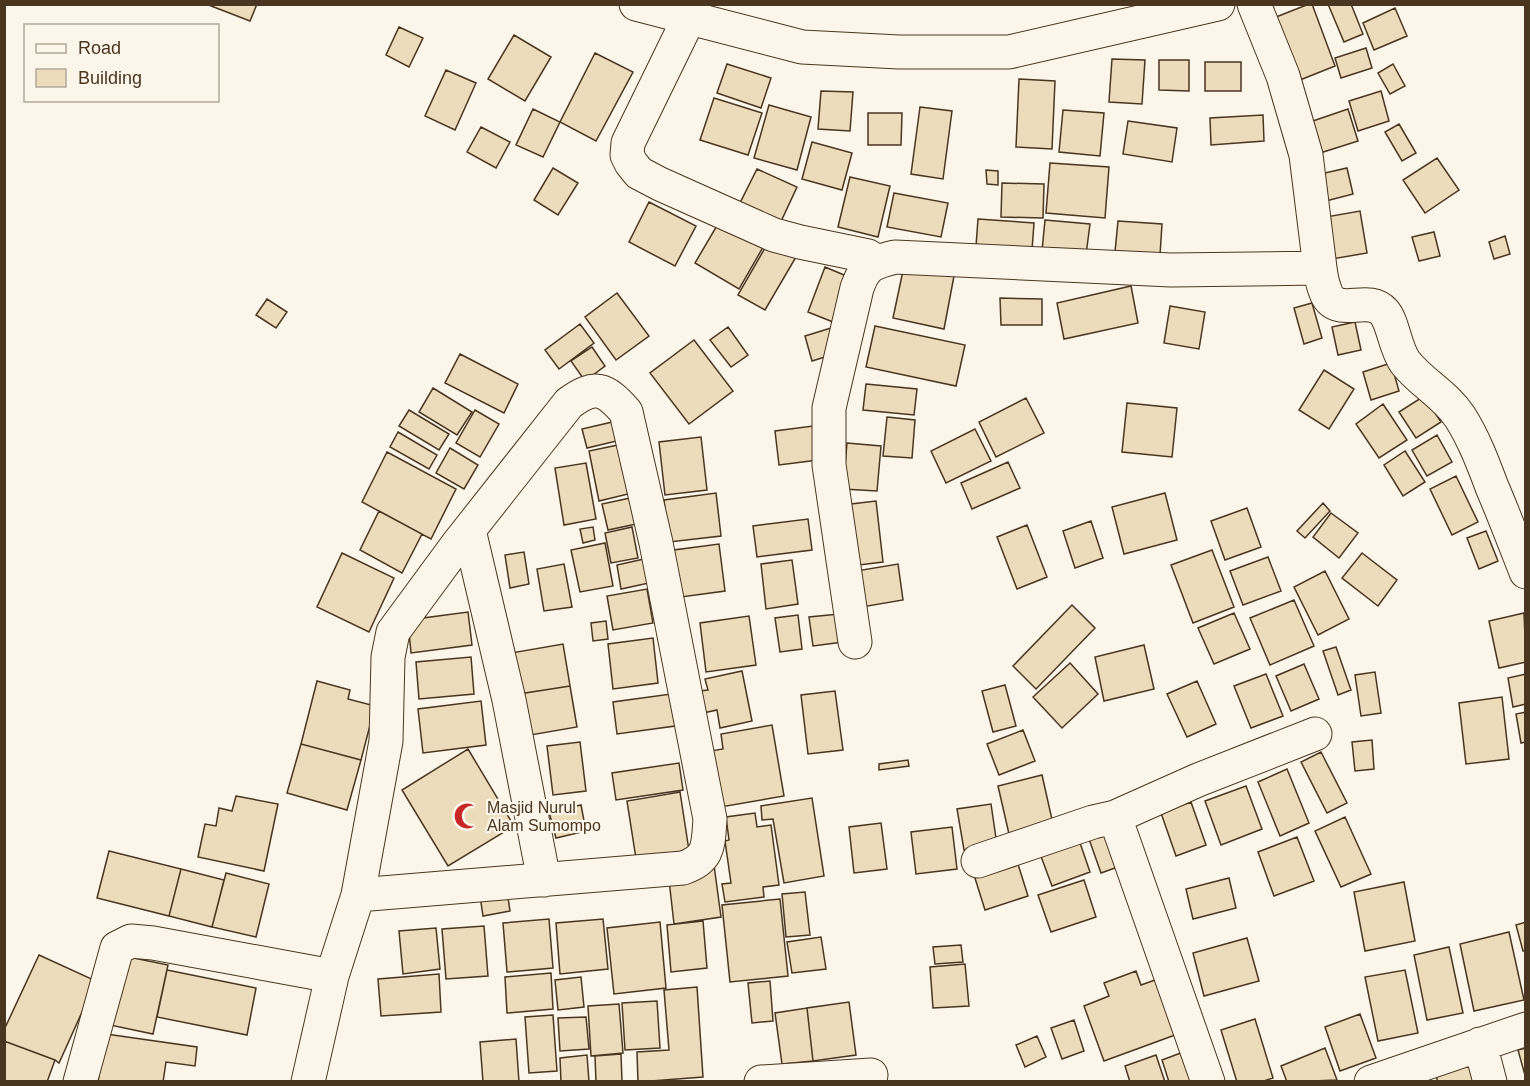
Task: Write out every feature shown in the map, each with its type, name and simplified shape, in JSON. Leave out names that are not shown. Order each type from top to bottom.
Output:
[{"type":"street","points":[[636,4],[802,47],[899,52],[1009,52],[1218,4]]},
{"type":"street","points":[[1254,4],[1283,76],[1306,155],[1325,292],[1332,301],[1348,307],[1373,305],[1385,313],[1400,354],[1407,364],[1444,397],[1460,417],[1476,447],[1526,572]]},
{"type":"street","points":[[689,18],[628,143],[627,155],[631,163],[639,173],[660,184],[760,230],[789,240],[868,256],[877,262]]},
{"type":"street","points":[[855,642],[829,465],[829,408],[857,288],[866,268],[895,257],[1171,270],[1320,268]]},
{"type":"street","points":[[308,1082],[332,976],[358,895],[386,741],[388,657],[393,632],[469,530],[569,403],[590,390],[604,392],[615,399],[626,412],[656,543],[710,819],[708,846],[703,858],[683,868],[358,895]]},
{"type":"street","points":[[469,530],[509,700],[544,880]]},
{"type":"street","points":[[978,861],[1115,817],[1198,780],[1315,734]]},
{"type":"street","points":[[1115,817],[1208,1082]]},
{"type":"street","points":[[80,1082],[117,948],[131,941],[153,943],[332,976]]},
{"type":"street","points":[[1371,1082],[1526,1029]]},
{"type":"street","points":[[1480,1044],[1490,1082]]},
{"type":"street","points":[[760,1082],[871,1075]]},
{"type":"building","points":[[206,4],[257,4],[250,21]]},
{"type":"building","points":[[1312,4],[1335,66],[1295,82],[1271,19]]},
{"type":"building","points":[[1328,4],[1351,4],[1363,34],[1344,42]]},
{"type":"building","points":[[1395,8],[1407,36],[1374,50],[1363,23]]},
{"type":"building","points":[[399,27],[423,38],[409,67],[386,55]]},
{"type":"building","points":[[514,35],[551,57],[525,101],[488,79]]},
{"type":"building","points":[[1366,48],[1372,68],[1341,78],[1335,58]]},
{"type":"building","points":[[595,53],[633,72],[596,141],[560,122]]},
{"type":"building","points":[[1112,59],[1145,60],[1142,104],[1109,102]]},
{"type":"building","points":[[1159,60],[1189,60],[1189,91],[1159,90]]},
{"type":"building","points":[[1205,62],[1241,62],[1241,91],[1205,91]]},
{"type":"building","points":[[727,64],[771,78],[761,108],[717,93]]},
{"type":"building","points":[[1393,64],[1405,86],[1390,94],[1378,73]]},
{"type":"building","points":[[446,70],[476,83],[455,130],[425,116]]},
{"type":"building","points":[[1019,79],[1055,81],[1052,149],[1016,147]]},
{"type":"building","points":[[821,91],[853,92],[850,131],[818,129]]},
{"type":"building","points":[[1381,91],[1389,121],[1358,131],[1349,101]]},
{"type":"building","points":[[714,98],[762,113],[748,155],[700,140]]},
{"type":"building","points":[[769,105],[811,117],[797,170],[754,158]]},
{"type":"building","points":[[920,107],[952,111],[943,179],[911,174]]},
{"type":"building","points":[[533,109],[560,122],[543,157],[516,145]]},
{"type":"building","points":[[1348,109],[1358,141],[1317,154],[1307,123]]},
{"type":"building","points":[[1063,110],[1104,113],[1100,156],[1059,152]]},
{"type":"building","points":[[868,113],[902,113],[901,145],[868,145]]},
{"type":"building","points":[[1263,115],[1264,141],[1211,145],[1210,118]]},
{"type":"building","points":[[1128,121],[1177,128],[1172,162],[1123,154]]},
{"type":"building","points":[[1399,124],[1416,153],[1402,161],[1385,132]]},
{"type":"building","points":[[481,127],[510,142],[496,168],[467,152]]},
{"type":"building","points":[[812,142],[852,153],[842,190],[802,179]]},
{"type":"building","points":[[1437,158],[1459,190],[1425,213],[1403,180]]},
{"type":"building","points":[[1050,163],[1109,167],[1105,218],[1046,213]]},
{"type":"building","points":[[553,168],[578,183],[558,215],[534,200]]},
{"type":"building","points":[[1347,168],[1353,194],[1322,202],[1316,175]]},
{"type":"building","points":[[757,169],[797,187],[777,230],[736,211]]},
{"type":"building","points":[[986,170],[998,171],[998,185],[987,184]]},
{"type":"building","points":[[850,177],[890,186],[878,237],[838,227]]},
{"type":"building","points":[[1002,183],[1044,184],[1043,218],[1001,217]]},
{"type":"building","points":[[894,193],[948,203],[941,237],[887,227]]},
{"type":"building","points":[[649,202],[696,226],[675,266],[629,242]]},
{"type":"building","points":[[1360,211],[1367,253],[1326,260],[1320,218]]},
{"type":"building","points":[[722,217],[766,242],[739,289],[695,263]]},
{"type":"building","points":[[978,219],[1034,223],[1032,250],[976,246]]},
{"type":"building","points":[[1045,220],[1090,224],[1086,255],[1042,251]]},
{"type":"building","points":[[1118,221],[1162,224],[1160,255],[1115,252]]},
{"type":"building","points":[[1434,232],[1440,256],[1419,261],[1412,237]]},
{"type":"building","points":[[1505,236],[1510,254],[1494,259],[1489,242]]},
{"type":"building","points":[[769,241],[796,257],[765,310],[738,295]]},
{"type":"building","points":[[904,266],[954,276],[944,329],[893,318]]},
{"type":"building","points":[[825,267],[856,280],[838,324],[808,312]]},
{"type":"building","points":[[1131,286],[1138,323],[1064,339],[1057,303]]},
{"type":"building","points":[[617,293],[649,336],[616,360],[585,317]]},
{"type":"building","points":[[1000,298],[1042,299],[1042,325],[1001,325]]},
{"type":"building","points":[[267,299],[287,312],[276,328],[256,315]]},
{"type":"building","points":[[1312,303],[1322,338],[1304,344],[1294,308]]},
{"type":"building","points":[[1170,306],[1205,312],[1199,349],[1164,343]]},
{"type":"building","points":[[1355,322],[1361,350],[1338,355],[1332,327]]},
{"type":"building","points":[[580,324],[594,343],[559,369],[545,350]]},
{"type":"building","points":[[875,326],[965,345],[956,386],[866,367]]},
{"type":"building","points":[[728,327],[748,355],[731,367],[710,340]]},
{"type":"building","points":[[831,328],[838,353],[812,361],[805,336]]},
{"type":"building","points":[[694,340],[733,391],[689,424],[650,373]]},
{"type":"building","points":[[592,347],[605,366],[585,381],[571,361]]},
{"type":"building","points":[[460,354],[518,384],[504,413],[445,383]]},
{"type":"building","points":[[1391,363],[1399,391],[1371,400],[1363,372]]},
{"type":"building","points":[[1324,370],[1354,389],[1329,429],[1299,410]]},
{"type":"building","points":[[866,384],[917,389],[914,415],[863,410]]},
{"type":"building","points":[[433,388],[472,412],[457,435],[419,412]]},
{"type":"building","points":[[1424,396],[1441,422],[1416,438],[1399,412]]},
{"type":"building","points":[[1026,398],[1044,433],[996,457],[979,422]]},
{"type":"building","points":[[1127,403],[1177,408],[1172,457],[1122,452]]},
{"type":"building","points":[[1383,404],[1407,440],[1379,458],[1356,424]]},
{"type":"building","points":[[409,410],[449,434],[439,450],[399,426]]},
{"type":"building","points":[[475,410],[499,424],[480,457],[456,443]]},
{"type":"building","points":[[887,417],[915,420],[912,458],[883,456]]},
{"type":"building","points":[[621,420],[625,439],[587,448],[582,429]]},
{"type":"building","points":[[813,426],[818,460],[779,465],[775,431]]},
{"type":"building","points":[[975,429],[991,461],[946,483],[931,451]]},
{"type":"building","points":[[398,432],[437,455],[429,469],[390,447]]},
{"type":"building","points":[[1437,435],[1452,462],[1427,476],[1412,450]]},
{"type":"building","points":[[701,437],[707,490],[665,495],[659,442]]},
{"type":"building","points":[[847,443],[881,446],[877,491],[843,489]]},
{"type":"building","points":[[618,445],[628,494],[599,501],[589,451]]},
{"type":"building","points":[[450,448],[478,465],[464,489],[436,473]]},
{"type":"building","points":[[1405,451],[1425,482],[1403,496],[1384,465]]},
{"type":"building","points":[[387,452],[456,489],[431,539],[362,502]]},
{"type":"building","points":[[1008,462],[1020,488],[972,509],[961,483]]},
{"type":"building","points":[[586,463],[596,519],[564,525],[555,468]]},
{"type":"building","points":[[1456,476],[1478,522],[1452,535],[1430,489]]},
{"type":"building","points":[[716,493],[721,536],[669,542],[664,500]]},
{"type":"building","points":[[1165,493],[1177,540],[1124,554],[1112,507]]},
{"type":"building","points":[[635,497],[641,523],[608,530],[602,504]]},
{"type":"building","points":[[876,501],[883,562],[859,565],[851,504]]},
{"type":"building","points":[[1323,503],[1330,511],[1305,538],[1297,531]]},
{"type":"building","points":[[1247,508],[1261,547],[1225,560],[1211,521]]},
{"type":"building","points":[[379,511],[422,534],[402,573],[360,550]]},
{"type":"building","points":[[1331,513],[1358,533],[1339,558],[1313,537]]},
{"type":"building","points":[[808,519],[812,550],[757,557],[753,526]]},
{"type":"building","points":[[1091,521],[1103,558],[1075,568],[1063,531]]},
{"type":"building","points":[[1027,525],[1047,577],[1017,589],[997,537]]},
{"type":"building","points":[[593,527],[595,540],[583,543],[580,529]]},
{"type":"building","points":[[632,527],[638,558],[611,563],[605,533]]},
{"type":"building","points":[[1486,531],[1498,561],[1479,569],[1467,538]]},
{"type":"building","points":[[605,543],[613,586],[580,592],[571,550]]},
{"type":"building","points":[[719,544],[725,591],[681,597],[674,550]]},
{"type":"building","points":[[1212,550],[1234,607],[1193,623],[1171,565]]},
{"type":"building","points":[[524,552],[529,584],[510,588],[505,555]]},
{"type":"building","points":[[342,553],[394,578],[369,632],[317,607]]},
{"type":"building","points":[[1362,553],[1397,580],[1378,606],[1342,578]]},
{"type":"building","points":[[1268,557],[1281,591],[1243,605],[1230,571]]},
{"type":"building","points":[[644,559],[649,583],[621,589],[617,565]]},
{"type":"building","points":[[792,560],[798,604],[766,609],[761,564]]},
{"type":"building","points":[[564,564],[572,607],[544,611],[537,569]]},
{"type":"building","points":[[898,564],[903,600],[862,607],[856,571]]},
{"type":"building","points":[[1325,571],[1349,619],[1318,635],[1294,587]]},
{"type":"building","points":[[647,589],[653,623],[613,630],[607,596]]},
{"type":"building","points":[[1294,600],[1314,646],[1270,665],[1250,618]]},
{"type":"building","points":[[1072,605],[1095,628],[1036,689],[1013,666]]},
{"type":"building","points":[[468,612],[472,645],[411,653],[408,620]]},
{"type":"building","points":[[1234,613],[1250,649],[1214,664],[1198,628]]},
{"type":"building","points":[[1524,613],[1526,662],[1499,668],[1489,621]]},
{"type":"building","points":[[839,614],[843,642],[813,646],[809,617]]},
{"type":"building","points":[[798,615],[802,649],[780,652],[775,618]]},
{"type":"building","points":[[749,616],[756,665],[706,672],[700,623]]},
{"type":"building","points":[[606,621],[608,639],[593,641],[591,623]]},
{"type":"building","points":[[653,638],[658,683],[613,689],[608,644]]},
{"type":"building","points":[[563,644],[570,686],[519,694],[511,653]]},
{"type":"building","points":[[1144,645],[1154,689],[1104,701],[1095,657]]},
{"type":"building","points":[[1336,647],[1351,690],[1338,695],[1323,651]]},
{"type":"building","points":[[471,657],[474,694],[419,699],[416,662]]},
{"type":"building","points":[[1070,663],[1098,694],[1062,728],[1033,697]]},
{"type":"building","points":[[1304,664],[1319,699],[1291,711],[1276,676]]},
{"type":"building","points":[[742,671],[752,721],[720,728],[717,710],[703,713],[699,691],[708,690],[705,679]]},
{"type":"building","points":[[1375,672],[1381,713],[1361,716],[1355,675]]},
{"type":"building","points":[[1266,674],[1283,716],[1251,728],[1234,686]]},
{"type":"building","points":[[1526,674],[1526,704],[1513,707],[1508,678]]},
{"type":"building","points":[[317,681],[350,690],[348,699],[375,706],[361,760],[301,744]]},
{"type":"building","points":[[1197,681],[1216,724],[1187,737],[1167,694]]},
{"type":"building","points":[[1005,685],[1016,726],[993,732],[982,691]]},
{"type":"building","points":[[570,686],[577,727],[525,736],[519,694]]},
{"type":"building","points":[[835,691],[843,750],[808,754],[801,695]]},
{"type":"building","points":[[671,694],[675,726],[617,734],[613,702]]},
{"type":"building","points":[[1502,697],[1509,759],[1466,764],[1459,703]]},
{"type":"building","points":[[481,701],[486,745],[423,753],[418,709]]},
{"type":"building","points":[[1526,712],[1526,742],[1521,743],[1516,714]]},
{"type":"building","points":[[772,725],[784,796],[715,808],[705,752],[723,749],[721,734]]},
{"type":"building","points":[[1023,730],[1035,761],[999,775],[987,744]]},
{"type":"building","points":[[1372,740],[1374,769],[1355,771],[1352,742]]},
{"type":"building","points":[[580,742],[586,791],[553,795],[547,746]]},
{"type":"building","points":[[301,744],[361,760],[347,810],[287,793]]},
{"type":"building","points":[[468,749],[514,826],[448,866],[402,790]]},
{"type":"building","points":[[1321,752],[1347,803],[1327,813],[1301,762]]},
{"type":"building","points":[[908,760],[909,766],[879,770],[879,764]]},
{"type":"building","points":[[679,763],[683,790],[616,800],[612,773]]},
{"type":"building","points":[[1287,769],[1309,823],[1280,836],[1258,782]]},
{"type":"building","points":[[1042,775],[1053,824],[1009,834],[998,786]]},
{"type":"building","points":[[1246,786],[1262,829],[1221,845],[1205,801]]},
{"type":"building","points":[[680,792],[690,857],[637,865],[627,801]]},
{"type":"building","points":[[236,796],[278,804],[264,871],[198,857],[205,824],[216,826],[219,808],[232,811]]},
{"type":"building","points":[[812,798],[824,876],[784,883],[773,819],[762,820],[761,806]]},
{"type":"building","points":[[1191,802],[1206,845],[1176,856],[1161,813]]},
{"type":"building","points":[[991,804],[997,845],[964,850],[957,809]]},
{"type":"building","points":[[581,805],[586,831],[556,838],[549,812]]},
{"type":"building","points":[[755,813],[757,827],[771,825],[779,885],[763,887],[764,897],[725,902],[722,884],[731,883],[725,841],[729,840],[726,817]]},
{"type":"building","points":[[1345,817],[1371,874],[1341,887],[1315,831]]},
{"type":"building","points":[[881,823],[887,869],[854,873],[849,827]]},
{"type":"building","points":[[952,827],[957,869],[916,874],[911,832]]},
{"type":"building","points":[[1117,829],[1129,863],[1101,873],[1089,839]]},
{"type":"building","points":[[1078,837],[1090,872],[1052,886],[1039,851]]},
{"type":"building","points":[[1297,837],[1314,881],[1274,896],[1258,852]]},
{"type":"building","points":[[109,851],[181,869],[169,916],[97,898]]},
{"type":"building","points":[[1017,861],[1028,896],[985,910],[974,875]]},
{"type":"building","points":[[714,865],[721,917],[674,924],[668,871]]},
{"type":"building","points":[[181,869],[224,880],[212,927],[169,916]]},
{"type":"building","points":[[226,873],[269,884],[256,937],[212,927]]},
{"type":"building","points":[[1229,878],[1236,908],[1193,919],[1186,889]]},
{"type":"building","points":[[1084,880],[1096,917],[1051,932],[1038,895]]},
{"type":"building","points":[[1404,882],[1415,941],[1365,951],[1354,892]]},
{"type":"building","points":[[506,885],[510,911],[483,916],[479,889]]},
{"type":"building","points":[[805,892],[810,935],[786,937],[782,894]]},
{"type":"building","points":[[780,899],[788,976],[730,982],[722,905]]},
{"type":"building","points":[[549,919],[553,968],[507,972],[503,923]]},
{"type":"building","points":[[603,919],[608,969],[560,974],[556,923]]},
{"type":"building","points":[[703,921],[707,968],[671,972],[667,925]]},
{"type":"building","points":[[660,922],[666,988],[614,994],[607,928]]},
{"type":"building","points":[[1526,922],[1526,950],[1523,951],[1516,925]]},
{"type":"building","points":[[484,926],[488,976],[446,979],[442,929]]},
{"type":"building","points":[[436,928],[440,969],[403,974],[399,931]]},
{"type":"building","points":[[1509,932],[1524,1000],[1474,1011],[1460,944]]},
{"type":"building","points":[[821,937],[826,969],[792,973],[787,942]]},
{"type":"building","points":[[1247,938],[1259,981],[1204,996],[1193,953]]},
{"type":"building","points":[[961,945],[963,962],[935,964],[933,947]]},
{"type":"building","points":[[1449,947],[1463,1013],[1427,1020],[1414,955]]},
{"type":"building","points":[[39,955],[96,981],[59,1063],[4,1041],[4,1030]]},
{"type":"building","points":[[124,956],[168,965],[153,1034],[110,1025]]},
{"type":"building","points":[[965,964],[969,1006],[933,1008],[930,967]]},
{"type":"building","points":[[167,970],[256,988],[247,1035],[157,1017]]},
{"type":"building","points":[[1405,970],[1418,1033],[1378,1041],[1365,977]]},
{"type":"building","points":[[1136,971],[1141,985],[1155,980],[1175,1035],[1104,1061],[1084,1006],[1109,996],[1104,983]]},
{"type":"building","points":[[551,973],[553,1009],[507,1013],[505,977]]},
{"type":"building","points":[[439,974],[441,1012],[381,1016],[378,979]]},
{"type":"building","points":[[581,977],[584,1007],[558,1010],[555,980]]},
{"type":"building","points":[[770,981],[773,1021],[752,1023],[748,983]]},
{"type":"building","points":[[697,987],[703,1077],[638,1082],[637,1052],[669,1050],[664,990]]},
{"type":"building","points":[[657,1001],[660,1048],[625,1050],[622,1003]]},
{"type":"building","points":[[849,1002],[856,1055],[813,1061],[807,1008]]},
{"type":"building","points":[[619,1004],[623,1053],[591,1056],[588,1006]]},
{"type":"building","points":[[807,1008],[813,1061],[782,1064],[775,1013]]},
{"type":"building","points":[[1360,1014],[1376,1058],[1340,1071],[1325,1027]]},
{"type":"building","points":[[553,1015],[557,1071],[529,1073],[525,1017]]},
{"type":"building","points":[[586,1017],[589,1049],[560,1051],[558,1018]]},
{"type":"building","points":[[1255,1019],[1273,1078],[1261,1082],[1237,1082],[1221,1030]]},
{"type":"building","points":[[1074,1020],[1084,1051],[1062,1059],[1051,1028]]},
{"type":"building","points":[[106,1034],[197,1047],[195,1066],[166,1062],[163,1082],[98,1082]]},
{"type":"building","points":[[1037,1036],[1046,1057],[1025,1067],[1016,1045]]},
{"type":"building","points":[[516,1039],[519,1082],[483,1082],[480,1042]]},
{"type":"building","points":[[4,1041],[55,1060],[47,1082],[4,1082]]},
{"type":"building","points":[[1325,1048],[1337,1080],[1287,1082],[1281,1066]]},
{"type":"building","points":[[1526,1048],[1526,1079],[1518,1050]]},
{"type":"building","points":[[1186,1051],[1197,1082],[1169,1082],[1162,1060]]},
{"type":"building","points":[[621,1054],[622,1082],[596,1082],[595,1056]]},
{"type":"building","points":[[587,1055],[589,1082],[561,1082],[560,1058]]},
{"type":"building","points":[[1156,1055],[1165,1082],[1130,1082],[1125,1066]]},
{"type":"building","points":[[1472,1064],[1477,1082],[1438,1082],[1436,1076]]},
{"type":"place","name":"Masjid Nurul Alam Sumompo","points":[[467,816]]}]
